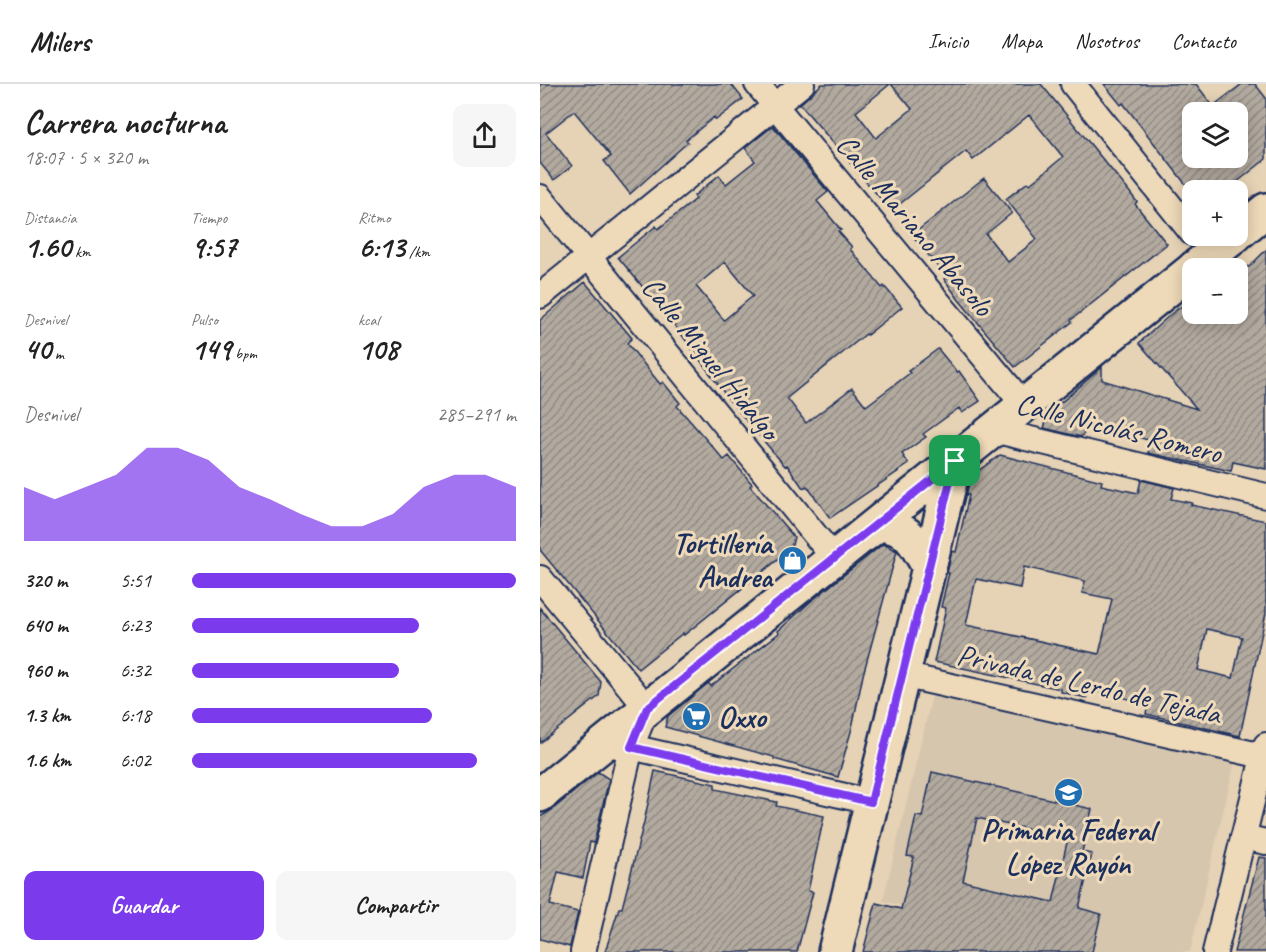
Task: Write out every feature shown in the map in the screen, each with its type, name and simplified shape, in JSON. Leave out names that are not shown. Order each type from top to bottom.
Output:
[{"type":"street","name":"Calle Mariano Abasolo","points":[[758,84],[1024,405]]},
{"type":"street","points":[[540,296],[802,84]]},
{"type":"street","points":[[1073,84],[1208,247]]},
{"type":"street","name":"Calle Miguel Hidalgo","points":[[540,196],[834,558]]},
{"type":"street","points":[[540,795],[617,746],[647,708],[1024,405],[1208,247],[1266,210]]},
{"type":"street","name":"Calle Nicolás Romero","points":[[993,430],[1266,496]]},
{"type":"street","points":[[836,952],[955,461]]},
{"type":"street","points":[[860,537],[878,524],[893,526],[907,532],[928,565]]},
{"type":"street","points":[[540,578],[647,708]]},
{"type":"street","name":"Privada de Lerdo de Tejada","points":[[902,675],[1265,750]]},
{"type":"street","points":[[617,746],[871,802]]},
{"type":"street","points":[[583,952],[617,746]]},
{"type":"street","points":[[1215,952],[1265,750]]},
{"type":"street","points":[[1243,837],[1266,842]]},
{"type":"shaded area","name":"Primaria Federal López Rayón","points":[[933,692],[1235,761],[1190,952],[1082,952],[883,901]]},
{"type":"building","points":[[540,84],[731,84],[743,99],[716,120],[714,117],[686,140],[688,142],[630,194],[604,161],[611,156],[574,111],[546,133],[572,166],[554,180],[540,163]]},
{"type":"building","points":[[822,84],[890,84],[856,112],[876,138],[912,109],[891,84],[1041,84],[1128,190],[1137,202],[1135,204],[1167,244],[1015,367],[959,300],[944,279],[947,278],[912,235],[984,178],[1012,213],[986,234],[1008,262],[1037,239],[1006,199],[1028,182],[1030,184],[1063,157],[1029,115],[973,160],[966,151],[891,211],[800,104]]},
{"type":"building","points":[[1104,84],[1196,84],[1210,102],[1182,102],[1182,168],[1248,168],[1248,102],[1218,102],[1242,84],[1255,84],[1266,98],[1266,159],[1240,180],[1182,180],[1123,103],[1121,105]]},
{"type":"building","points":[[773,126],[828,192],[817,201],[841,230],[838,231],[852,247],[850,249],[882,288],[884,286],[902,307],[787,398],[806,423],[852,388],[866,406],[938,349],[957,372],[959,371],[980,401],[962,413],[959,408],[923,434],[926,437],[902,454],[909,464],[830,518],[807,486],[803,488],[787,465],[785,466],[730,401],[679,331],[618,257],[656,226],[658,229],[696,199],[694,196],[719,175],[726,184],[755,161],[745,148]],"holes":[[[725,262],[753,296],[724,320],[696,286]]]},
{"type":"building","points":[[1266,250],[1266,469],[1233,462],[1231,471],[1148,453],[1151,441],[1093,423],[1081,437],[1044,428],[1049,413],[1102,367],[1102,380],[1197,409],[1139,343],[1182,306],[1182,324],[1248,324],[1249,267]]},
{"type":"building","points":[[585,282],[632,338],[627,343],[660,384],[663,382],[680,403],[677,406],[724,460],[729,456],[752,484],[750,486],[794,537],[791,549],[638,669],[540,550],[540,320]]},
{"type":"building","points":[[1000,455],[1102,481],[1101,485],[1138,493],[1141,480],[1174,488],[1171,499],[1266,521],[1266,613],[1240,736],[1146,714],[1148,703],[1088,690],[1087,698],[1061,692],[1061,689],[934,662],[946,608],[941,607],[949,573],[947,573],[952,551],[956,552],[971,476]],"holes":[[[1024,567],[1085,581],[1082,593],[1112,599],[1099,654],[966,625],[976,579],[1020,588]],[[1207,629],[1242,637],[1233,678],[1198,670]]]},
{"type":"building","points":[[883,544],[897,551],[838,777],[665,727],[668,716],[708,683],[711,686],[779,633],[778,631],[810,602]]},
{"type":"building","points":[[540,608],[601,682],[599,696],[540,743]]},
{"type":"building","points":[[655,771],[715,784],[715,789],[777,802],[776,806],[824,816],[808,891],[813,892],[797,952],[605,952],[619,908],[622,908]]},
{"type":"building","points":[[598,772],[609,779],[594,843],[590,842],[583,878],[558,872],[550,905],[578,912],[570,947],[540,939],[540,817],[552,810]]},
{"type":"building","points":[[932,772],[1092,809],[1082,852],[1092,854],[1079,908],[1101,914],[1092,952],[863,952],[876,903],[901,909],[914,857],[907,856],[916,816],[922,817]],"holes":[[[977,818],[1068,838],[1053,902],[963,881]]]},
{"type":"building","points":[[1259,857],[1266,858],[1266,952],[1234,952]]},
{"type":"place","name":"Tortillería Andrea","points":[[793,560]]},
{"type":"place","name":"Oxxo","points":[[697,717]]},
{"type":"place","name":"Primaria Federal López Rayón","points":[[1068,793]]},
{"type":"route","points":[[955,461],[871,802],[631,747],[647,708],[955,461]]}]
